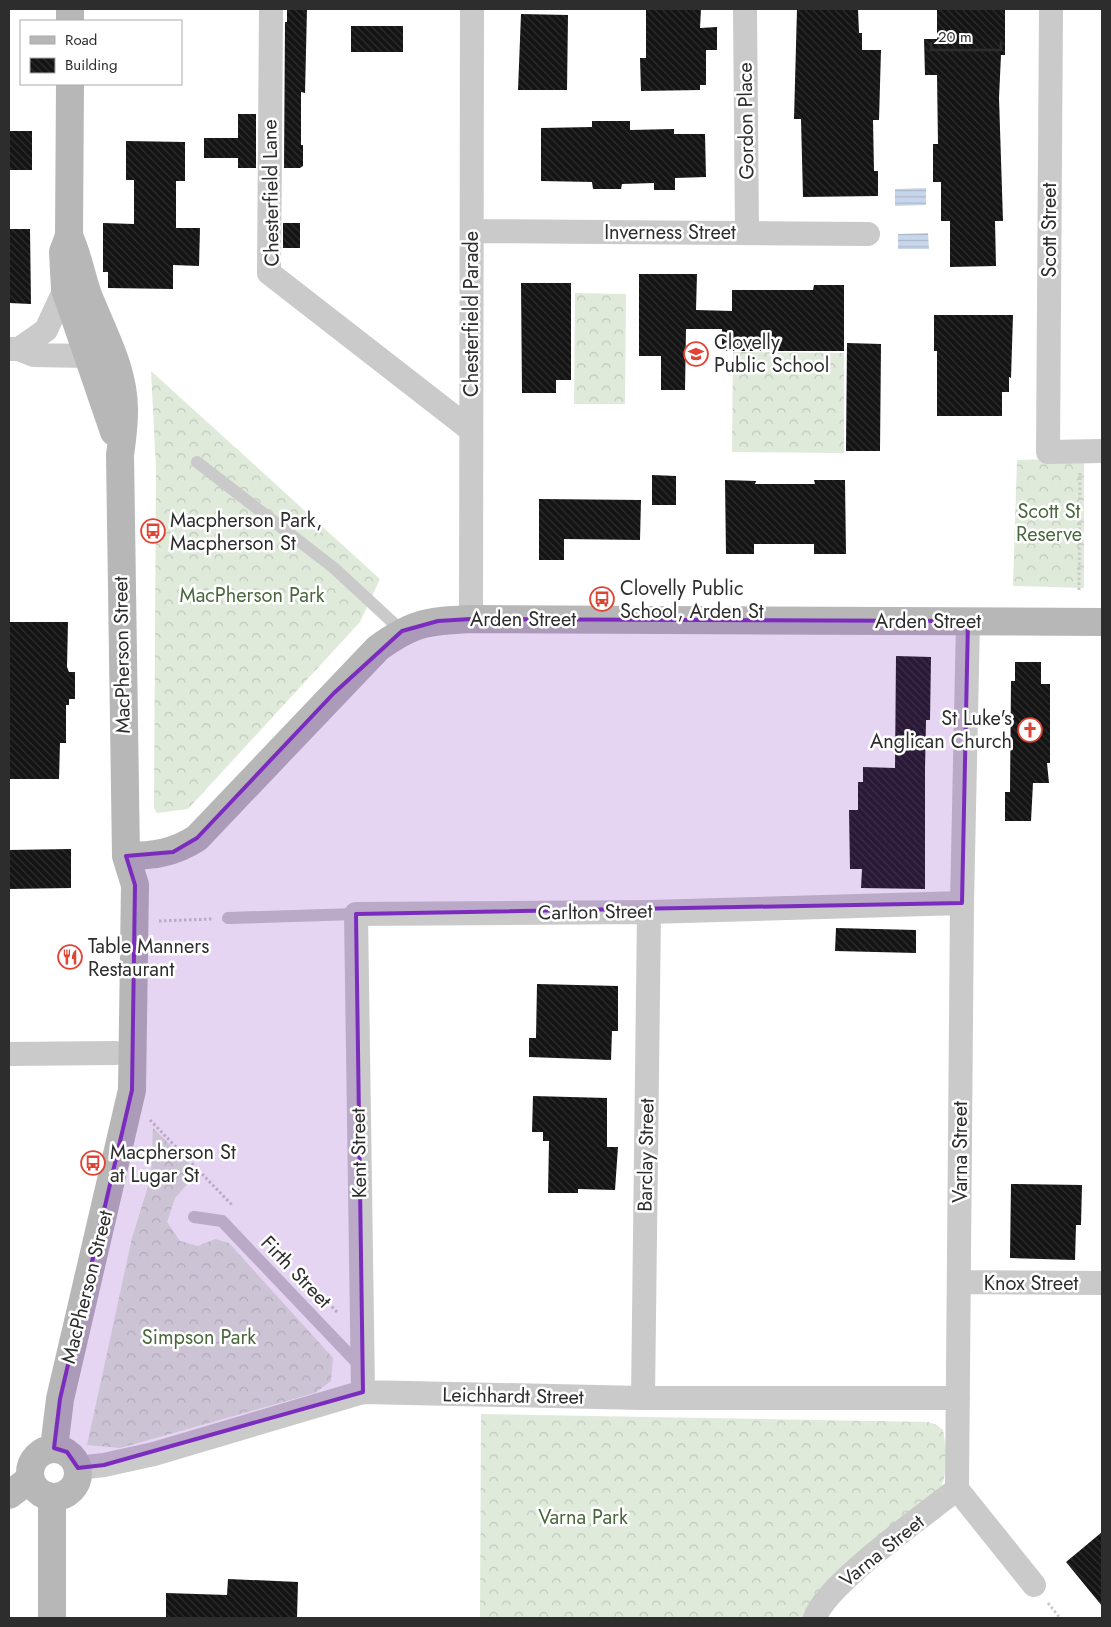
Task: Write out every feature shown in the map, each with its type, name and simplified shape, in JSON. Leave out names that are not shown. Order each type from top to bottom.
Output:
[{"type":"main road","name":"MacPherson Street","points":[[70,85],[69,236],[63,252],[65,289],[71,312],[99,350],[122,387],[124,412],[120,455],[126,856],[118,882],[114,1089],[122,1126]]},
{"type":"main road","name":"MacPherson Street","points":[[69,236],[76,250],[88,293],[99,350]]},
{"type":"main road","name":"Arden Street","points":[[126,856],[151,856],[173,852],[197,838],[378,648],[402,631],[438,621],[471,619],[1102,622]]},
{"type":"main road","name":"MacPherson Street","points":[[54,1448],[60,1399],[112,1183],[122,1126],[132,1090],[136,885],[126,856]]},
{"type":"main road","points":[[54,1448],[67,1452],[74,1459],[78,1468],[76,1483],[72,1489],[59,1497],[52,1497],[38,1491],[30,1479],[32,1463],[36,1456],[54,1448]]},
{"type":"main road","points":[[9,1495],[30,1479]]},
{"type":"main road","points":[[52,1497],[52,1618]]},
{"type":"street","name":"Chesterfield Lane","points":[[271,9],[269,273],[471,430]]},
{"type":"street","name":"Chesterfield Parade","points":[[471,619],[472,9]]},
{"type":"street","name":"Gordon Place","points":[[745,9],[747,233]]},
{"type":"street","name":"Scott Street","points":[[1051,9],[1048,452],[1092,451]]},
{"type":"street","name":"Inverness Street","points":[[472,231],[868,234]]},
{"type":"street","points":[[14,349],[46,330],[65,289]]},
{"type":"street","points":[[14,349],[34,354],[99,350]]},
{"type":"street","name":"Varna Street","points":[[815,1618],[821,1604],[846,1578],[957,1489],[962,903],[968,621]]},
{"type":"street","name":"Carlton Street","points":[[356,914],[649,912],[962,903]]},
{"type":"street","name":"Barclay Street","points":[[643,1398],[649,912]]},
{"type":"street","name":"Kent Street","points":[[356,914],[363,1392]]},
{"type":"street","points":[[9,1054],[115,1054]]},
{"type":"street","name":"Knox Street","points":[[960,1282],[1102,1283]]},
{"type":"street","name":"Leichhardt Street","points":[[78,1468],[104,1465],[154,1454],[363,1392],[643,1398],[958,1398]]},
{"type":"street","points":[[957,1489],[1034,1585]]},
{"type":"lane","points":[[197,462],[334,568],[402,631]]},
{"type":"lane","name":"Carlton Street","points":[[228,918],[356,914]]},
{"type":"lane","name":"Firth Street","points":[[194,1217],[222,1221],[362,1368]]},
{"type":"path","points":[[1079,590],[1092,451]]},
{"type":"path","points":[[151,921],[228,918]]},
{"type":"highlighted area","points":[[471,619],[968,621],[962,903],[356,914],[363,1392],[104,1465],[78,1468],[67,1452],[54,1448],[60,1399],[132,1090],[135,885],[126,856],[173,852],[197,838],[334,693],[402,631],[438,621]]},
{"type":"green space","points":[[575,293],[626,294],[625,404],[574,404]]},
{"type":"green space","points":[[733,352],[844,353],[844,453],[732,452]]},
{"type":"green space","name":"MacPherson Park","points":[[151,371],[380,579],[360,622],[188,809],[157,813],[154,808],[156,468]]},
{"type":"green space","name":"Scott St Reserve","points":[[1084,458],[1084,588],[1013,586],[1017,460]]},
{"type":"green space","name":"Simpson Park","points":[[153,1128],[198,1172],[175,1198],[167,1222],[180,1241],[198,1246],[215,1239],[229,1243],[333,1358],[331,1381],[315,1393],[120,1448],[87,1445],[132,1238],[151,1177]]},
{"type":"green space","name":"Varna Park","points":[[481,1414],[928,1422],[937,1425],[943,1430],[946,1454],[944,1478],[938,1493],[824,1585],[810,1604],[804,1618],[480,1618]]},
{"type":"water","points":[[926,188],[926,205],[895,206],[895,189]]},
{"type":"water","points":[[928,233],[929,249],[898,249],[898,234]]},
{"type":"building","points":[[287,9],[307,9],[305,93],[301,92],[303,166],[300,168],[284,168],[285,22],[287,22]]},
{"type":"building","points":[[646,9],[701,9],[700,28],[717,27],[717,50],[706,50],[706,85],[700,85],[700,90],[641,91],[640,58],[646,58]]},
{"type":"building","points":[[797,9],[858,9],[859,33],[862,33],[862,50],[881,50],[879,120],[873,120],[874,171],[878,171],[878,196],[803,197],[801,119],[794,119]]},
{"type":"building","points":[[937,9],[1005,9],[1005,55],[1001,55],[999,98],[1003,221],[995,221],[996,266],[950,267],[950,221],[941,221],[941,182],[933,182],[933,144],[938,144],[937,75],[925,75],[924,39],[937,39]]},
{"type":"building","points":[[521,14],[568,15],[567,90],[518,90]]},
{"type":"building","points":[[351,26],[403,26],[403,52],[351,52]]},
{"type":"building","points":[[238,114],[256,114],[256,168],[238,168],[238,158],[204,158],[204,138],[238,138]]},
{"type":"building","points":[[592,121],[630,121],[630,130],[674,129],[674,134],[705,134],[706,177],[675,178],[675,190],[654,190],[654,183],[622,184],[621,189],[593,189],[592,182],[541,181],[541,128],[592,127]]},
{"type":"building","points":[[9,131],[32,131],[32,170],[9,170]]},
{"type":"building","points":[[126,141],[185,142],[185,181],[176,181],[176,228],[200,228],[199,266],[173,265],[173,289],[108,288],[108,272],[103,272],[103,223],[134,224],[134,180],[126,180]]},
{"type":"building","points":[[283,223],[300,223],[300,248],[283,248]]},
{"type":"building","points":[[9,229],[30,229],[31,304],[9,303]]},
{"type":"building","points":[[639,274],[697,274],[696,310],[732,311],[732,290],[813,290],[814,285],[844,285],[844,351],[722,351],[722,329],[686,329],[685,390],[661,390],[661,356],[639,356]]},
{"type":"building","points":[[521,283],[571,283],[571,380],[556,380],[556,393],[522,393]]},
{"type":"building","points":[[934,315],[1013,315],[1011,378],[1009,377],[1009,392],[1002,392],[1002,416],[937,416],[937,351],[934,351]]},
{"type":"building","points":[[847,343],[881,344],[880,451],[846,451]]},
{"type":"building","points":[[652,475],[676,476],[676,505],[652,505]]},
{"type":"building","points":[[725,480],[756,481],[755,484],[815,484],[814,480],[845,480],[846,554],[814,554],[814,544],[754,544],[754,554],[726,554]]},
{"type":"building","points":[[539,499],[641,500],[640,540],[564,539],[564,560],[539,560]]},
{"type":"building","points":[[9,622],[68,622],[67,667],[69,672],[75,672],[75,699],[69,699],[69,705],[66,705],[66,743],[60,743],[59,779],[9,779]]},
{"type":"building","points":[[896,656],[931,657],[930,720],[926,720],[925,889],[861,888],[862,869],[850,869],[849,810],[858,810],[858,782],[863,782],[863,767],[895,768]]},
{"type":"building","name":"St Luke's Anglican Church","points":[[1015,662],[1041,662],[1041,684],[1050,684],[1050,763],[1047,763],[1049,783],[1033,783],[1031,821],[1005,821],[1005,792],[1010,792],[1011,681],[1015,681]]},
{"type":"building","points":[[71,849],[71,888],[9,889],[9,850]]},
{"type":"building","points":[[836,928],[916,930],[916,953],[835,951]]},
{"type":"building","points":[[537,984],[618,986],[618,1031],[612,1031],[611,1060],[529,1057],[529,1038],[536,1038]]},
{"type":"building","points":[[533,1096],[607,1098],[607,1147],[618,1147],[615,1190],[578,1189],[578,1193],[548,1193],[549,1141],[543,1141],[543,1132],[532,1132]]},
{"type":"building","points":[[1011,1184],[1082,1185],[1081,1225],[1076,1225],[1075,1260],[1010,1258]]},
{"type":"building","points":[[1102,1532],[1102,1606],[1066,1562]]},
{"type":"building","points":[[228,1579],[298,1582],[297,1618],[166,1618],[166,1593],[227,1595]]},
{"type":"place","name":"Clovelly Public School","points":[[696,354]]},
{"type":"place","name":"Macpherson Park, Macpherson St","points":[[153,531]]},
{"type":"place","name":"Clovelly Public School, Arden St","points":[[602,599]]},
{"type":"place","name":"St Luke's Anglican Church","points":[[1030,730]]},
{"type":"place","name":"Table Manners Restaurant","points":[[70,957]]},
{"type":"place","name":"Macpherson St at Lugar St","points":[[93,1163]]}]
